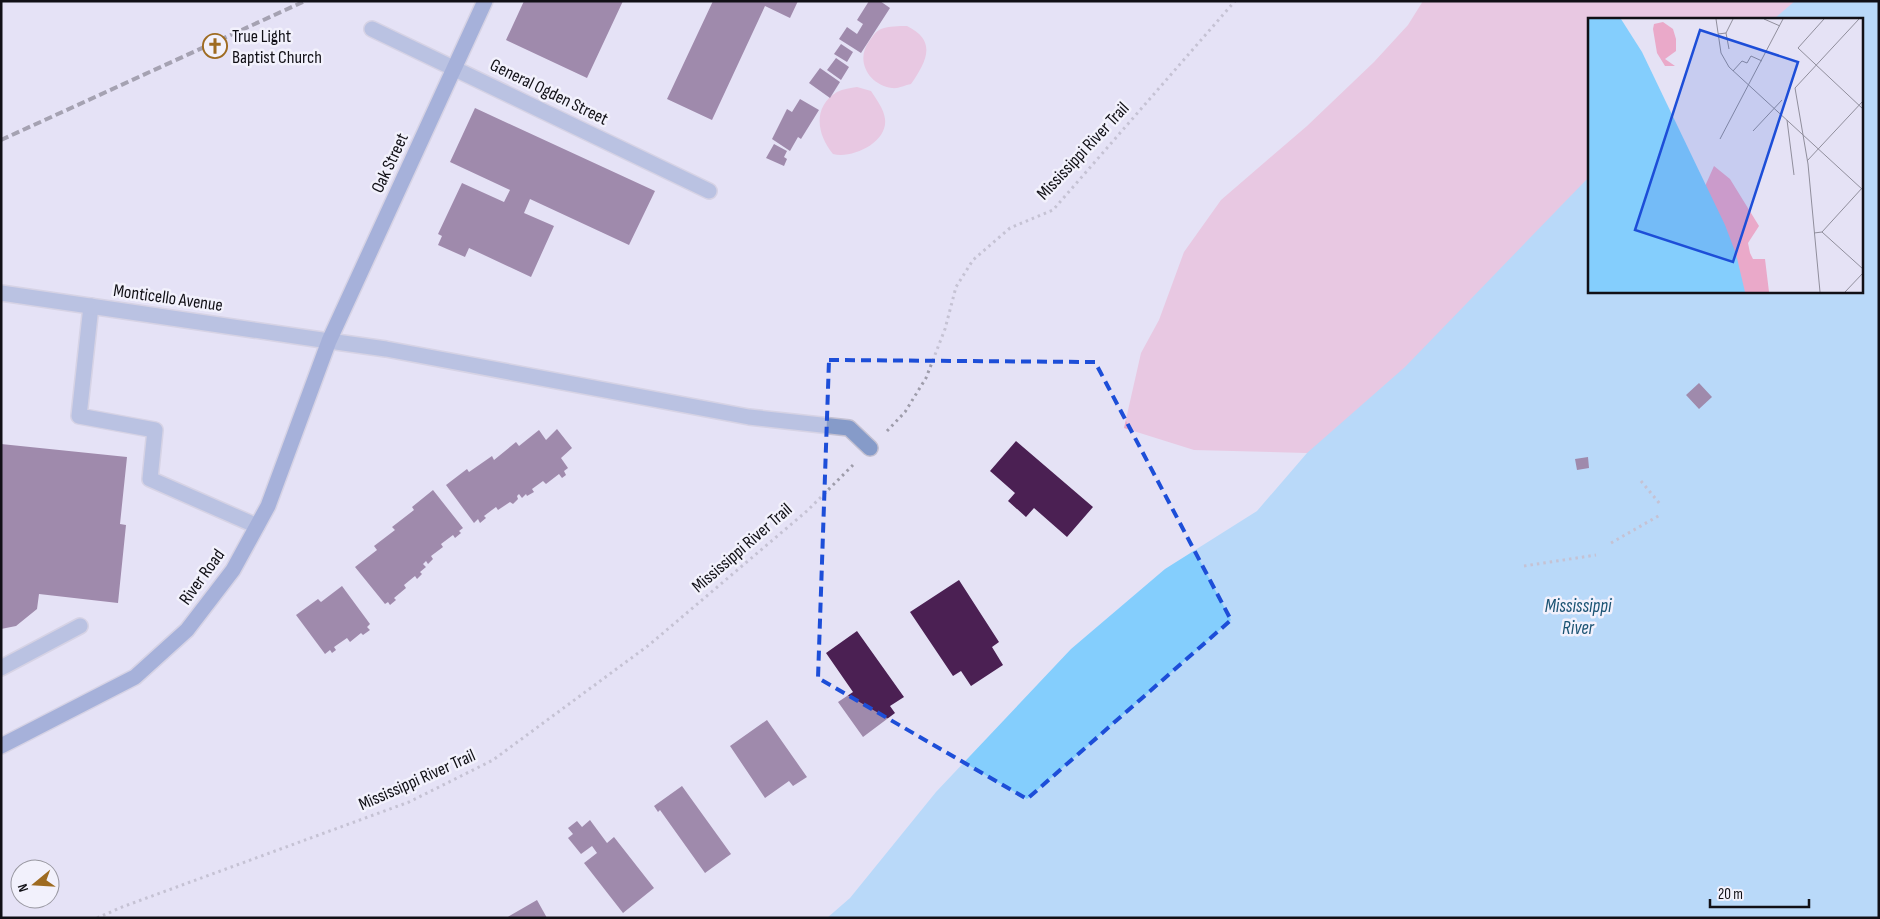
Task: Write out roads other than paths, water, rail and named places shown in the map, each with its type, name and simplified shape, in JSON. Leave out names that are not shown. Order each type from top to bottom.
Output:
[{"type":"main road","name":"Oak Street","points":[[328,341],[485,1]]},
{"type":"main road","name":"River Road","points":[[1,746],[135,677],[187,630],[233,570],[268,506],[328,341]]},
{"type":"street","name":"General Ogden Street","points":[[372,29],[455,67],[709,191]]},
{"type":"street","name":"Monticello Avenue","points":[[1,293],[396,351],[749,417],[849,428],[870,448]]},
{"type":"street","points":[[91,306],[79,416],[155,430],[150,479],[257,526]]},
{"type":"street","points":[[1,668],[80,626]]},
{"type":"water","name":"Mississippi River","points":[[1795,1],[1879,1],[1879,918],[827,918],[850,898],[936,792],[1071,649],[1165,569],[1257,511],[1307,453],[1405,367],[1588,178],[1588,292],[1862,292],[1862,18],[1775,18]]},
{"type":"railway","points":[[1,140],[305,1]]},
{"type":"place","name":"True Light Baptist Church","points":[[215,46]]}]
